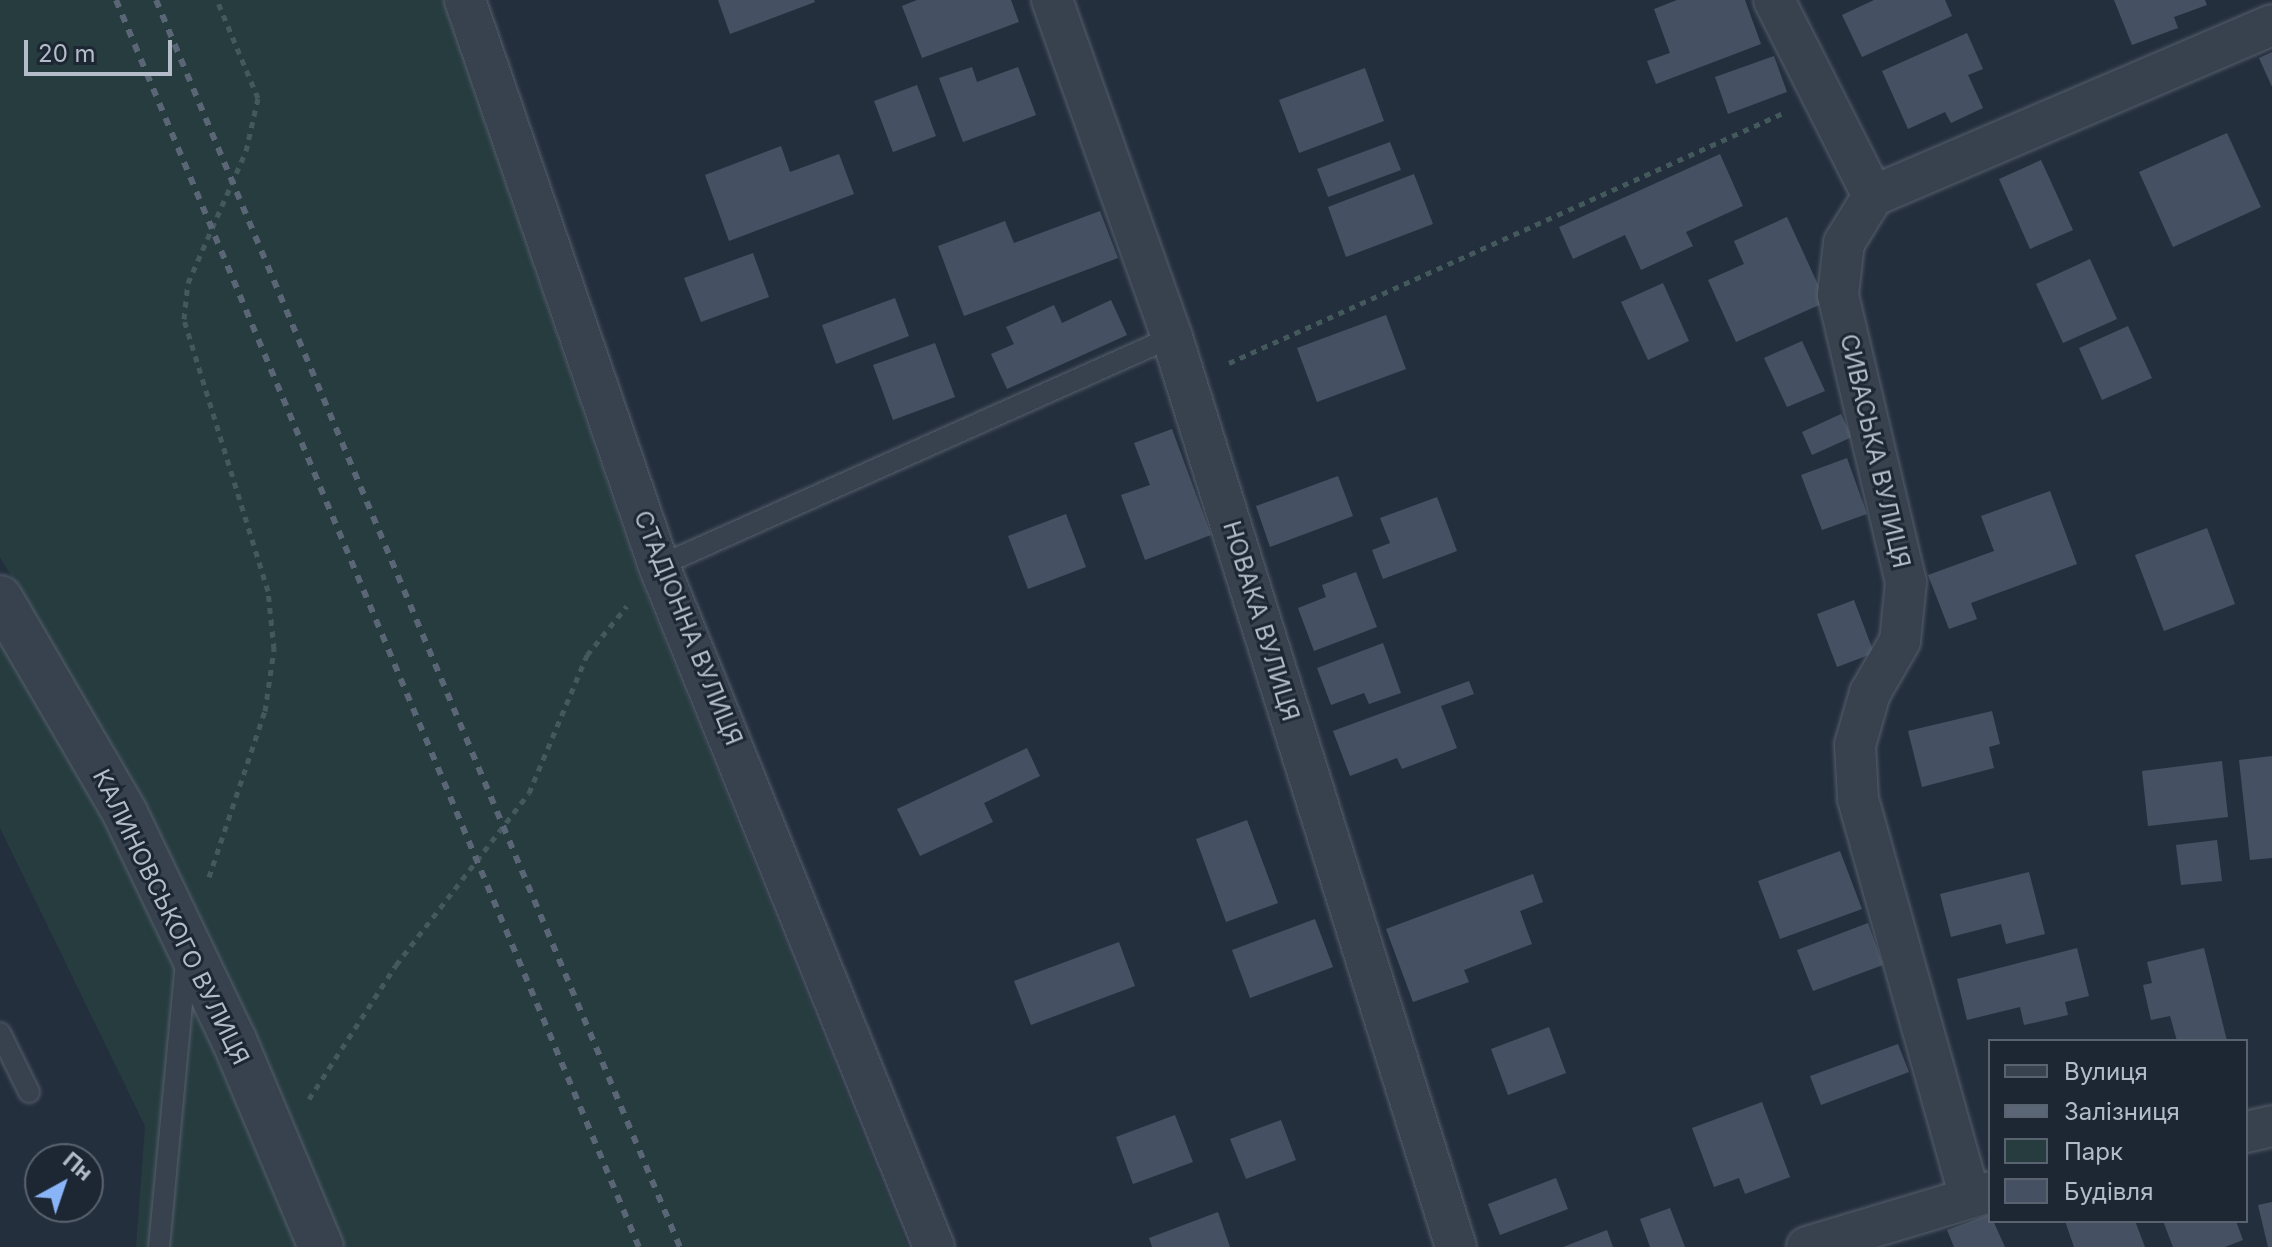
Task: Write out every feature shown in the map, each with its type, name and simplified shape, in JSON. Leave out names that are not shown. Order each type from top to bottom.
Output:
[{"type":"street","name":"СТАДІОННА ВУЛИЦЯ","points":[[465,0],[659,566],[934,1247]]},
{"type":"street","name":"НОВАКА ВУЛИЦЯ","points":[[1052,0],[1172,337],[1456,1247]]},
{"type":"street","points":[[1774,0],[1873,196],[2272,25]]},
{"type":"street","name":"СИВАСЬКА ВУЛИЦЯ","points":[[1807,1247],[1980,1195],[1858,799],[1855,745],[1870,693],[1900,641],[1906,582],[1838,295],[1844,243],[1873,196]]},
{"type":"street","name":"КАЛИНОВСЬКОГО ВУЛИЦЯ","points":[[7,623],[125,813],[187,942],[321,1247]]},
{"type":"street","points":[[2248,1132],[2272,1126]]},
{"type":"lane","points":[[659,566],[1172,337]]},
{"type":"lane","points":[[159,1247],[187,942]]},
{"type":"lane","points":[[0,1033],[29,1092]]},
{"type":"path","points":[[187,942],[265,711],[274,649],[268,591],[184,319],[188,283],[246,151],[258,98],[217,0]]},
{"type":"path","points":[[1186,382],[1822,95]]},
{"type":"path","points":[[279,1147],[396,965],[529,793],[587,655],[659,566]]},
{"type":"green space","points":[[0,0],[443,0],[638,574],[908,1247],[345,1247],[254,1031],[145,803],[0,557]]},
{"type":"green space","points":[[0,637],[105,823],[213,1049],[297,1247],[136,1247],[145,1126],[0,828]]},
{"type":"building","points":[[718,0],[814,0],[815,2],[730,34]]},
{"type":"building","points":[[917,0],[1011,0],[1019,22],[922,58],[902,6]]},
{"type":"building","points":[[1677,0],[1745,0],[1761,44],[1656,84],[1647,61],[1670,53],[1654,9]]},
{"type":"building","points":[[1874,0],[1945,0],[1952,16],[1862,57],[1842,15]]},
{"type":"building","points":[[2114,0],[2205,0],[2207,5],[2174,17],[2178,28],[2132,45]]},
{"type":"building","points":[[1967,33],[1983,69],[1968,75],[1983,108],[1951,123],[1945,112],[1908,129],[1882,71]]},
{"type":"building","points":[[2272,52],[2272,87],[2259,58]]},
{"type":"building","points":[[1774,56],[1787,92],[1728,114],[1715,77]]},
{"type":"building","points":[[972,67],[977,82],[1018,67],[1036,115],[963,142],[939,78]]},
{"type":"building","points":[[1365,68],[1384,121],[1299,153],[1279,100]]},
{"type":"building","points":[[917,85],[936,136],[893,152],[874,101]]},
{"type":"building","points":[[2227,133],[2261,207],[2173,247],[2139,172]]},
{"type":"building","points":[[1390,142],[1401,170],[1328,197],[1317,169]]},
{"type":"building","points":[[781,146],[790,172],[839,154],[854,194],[729,241],[705,175]]},
{"type":"building","points":[[1720,154],[1743,206],[1686,232],[1693,246],[1641,270],[1625,235],[1573,259],[1559,227]]},
{"type":"building","points":[[2041,160],[2073,230],[2030,249],[1999,179]]},
{"type":"building","points":[[1414,174],[1433,224],[1346,257],[1328,207]]},
{"type":"building","points":[[1100,211],[1118,258],[964,316],[938,246],[1005,221],[1014,243]]},
{"type":"building","points":[[1787,217],[1826,302],[1736,342],[1708,280],[1744,264],[1734,241]]},
{"type":"building","points":[[753,253],[769,297],[701,322],[684,278]]},
{"type":"building","points":[[2090,259],[2117,319],[2063,343],[2036,284]]},
{"type":"building","points":[[1663,283],[1689,341],[1648,360],[1621,302]]},
{"type":"building","points":[[895,298],[909,336],[836,364],[822,325]]},
{"type":"building","points":[[1111,300],[1127,335],[1007,389],[991,354],[1014,344],[1006,327],[1054,305],[1062,323]]},
{"type":"building","points":[[1386,315],[1406,369],[1317,402],[1297,348]]},
{"type":"building","points":[[2128,326],[2152,378],[2102,400],[2079,348]]},
{"type":"building","points":[[1802,341],[1825,391],[1787,407],[1764,358]]},
{"type":"building","points":[[935,343],[955,397],[893,420],[873,365]]},
{"type":"building","points":[[1841,414],[1852,437],[1812,455],[1802,432]]},
{"type":"building","points":[[1172,429],[1211,535],[1145,560],[1121,495],[1150,485],[1134,443]]},
{"type":"building","points":[[1847,458],[1867,514],[1822,530],[1801,475]]},
{"type":"building","points":[[1338,476],[1353,516],[1270,547],[1256,506]]},
{"type":"building","points":[[2050,491],[2077,564],[1971,603],[1977,619],[1949,629],[1928,575],[1994,551],[1981,516]]},
{"type":"building","points":[[1437,497],[1457,551],[1383,579],[1372,550],[1390,543],[1380,518]]},
{"type":"building","points":[[1066,514],[1086,567],[1028,589],[1008,536]]},
{"type":"building","points":[[2207,528],[2235,604],[2164,631],[2135,555]]},
{"type":"building","points":[[1356,572],[1377,627],[1314,651],[1298,608],[1326,597],[1322,585]]},
{"type":"building","points":[[1854,600],[1874,653],[1837,667],[1817,614]]},
{"type":"building","points":[[1383,643],[1401,693],[1369,704],[1364,693],[1331,705],[1317,668]]},
{"type":"building","points":[[1469,681],[1474,694],[1441,706],[1457,748],[1402,769],[1397,758],[1350,776],[1333,731]]},
{"type":"building","points":[[1992,711],[2000,744],[1989,747],[1994,768],[1922,787],[1908,731]]},
{"type":"building","points":[[1027,748],[1040,776],[984,803],[993,822],[920,856],[897,809]]},
{"type":"building","points":[[2272,756],[2272,858],[2250,860],[2239,760]]},
{"type":"building","points":[[2222,761],[2228,817],[2148,826],[2142,771]]},
{"type":"building","points":[[1247,820],[1278,903],[1226,922],[1196,839]]},
{"type":"building","points":[[2217,840],[2222,881],[2181,885],[2176,845]]},
{"type":"building","points":[[1840,851],[1862,909],[1780,939],[1758,881]]},
{"type":"building","points":[[2029,872],[2045,934],[2006,944],[2001,924],[1951,937],[1940,894]]},
{"type":"building","points":[[1533,874],[1543,902],[1520,911],[1532,944],[1464,970],[1469,982],[1413,1002],[1386,929]]},
{"type":"building","points":[[1315,919],[1333,967],[1250,998],[1232,950]]},
{"type":"building","points":[[1868,923],[1883,965],[1813,991],[1797,950]]},
{"type":"building","points":[[1119,942],[1135,986],[1031,1025],[1014,981]]},
{"type":"building","points":[[2077,948],[2089,996],[2065,1002],[2068,1015],[2024,1025],[2020,1007],[1967,1020],[1957,979]]},
{"type":"building","points":[[2204,948],[2227,1039],[2176,1039],[2170,1016],[2151,1020],[2143,985],[2152,983],[2147,962]]},
{"type":"building","points":[[1549,1027],[1566,1073],[1508,1095],[1491,1049]]},
{"type":"building","points":[[1898,1044],[1909,1072],[1821,1105],[1810,1076]]},
{"type":"building","points":[[1762,1102],[1790,1177],[1745,1194],[1739,1178],[1714,1187],[1692,1128]]},
{"type":"building","points":[[1175,1115],[1193,1162],[1133,1184],[1116,1137]]},
{"type":"building","points":[[1281,1120],[1296,1160],[1246,1179],[1230,1139]]},
{"type":"building","points":[[1556,1178],[1568,1209],[1500,1235],[1488,1204]]},
{"type":"building","points":[[2272,1202],[2272,1247],[2268,1247],[2258,1205]]},
{"type":"building","points":[[1670,1208],[1685,1247],[1650,1247],[1640,1219]]},
{"type":"building","points":[[1218,1212],[1230,1247],[1152,1247],[1149,1238]]},
{"type":"building","points":[[1988,1215],[1988,1223],[1994,1223],[2005,1247],[1954,1247],[1947,1230]]},
{"type":"building","points":[[2066,1223],[2136,1223],[2145,1247],[2074,1247]]},
{"type":"building","points":[[2164,1223],[2237,1223],[2243,1240],[2225,1247],[2173,1247]]},
{"type":"building","points":[[1607,1230],[1613,1247],[1563,1247]]},
{"type":"railway","points":[[116,0],[639,1247]]},
{"type":"railway","points":[[156,0],[680,1247]]}]
